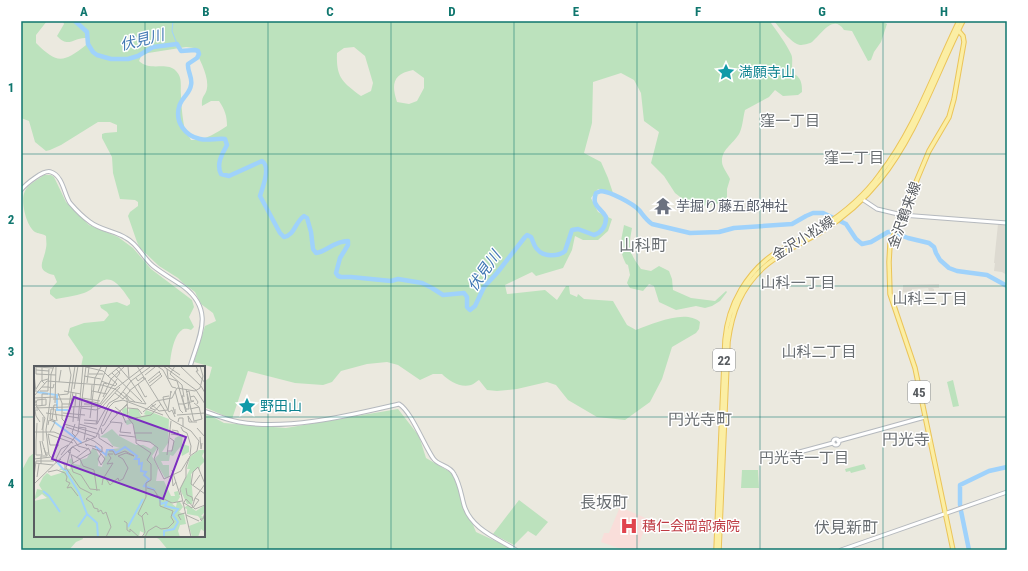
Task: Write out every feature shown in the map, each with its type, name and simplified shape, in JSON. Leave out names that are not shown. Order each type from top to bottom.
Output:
[{"type":"main road","name":"金沢小松線","points":[[719,550],[728,346],[732,317],[736,307],[748,285],[765,267],[839,218],[862,199],[880,181],[898,155],[915,125],[957,29],[959,21]]},
{"type":"main road","name":"金沢小松線","points":[[839,218],[879,176],[890,161],[908,130],[957,29],[963,21]]},
{"type":"main road","name":"金沢鶴来線","points":[[953,550],[915,368],[890,290],[889,255],[890,244],[929,151],[951,112],[964,42],[963,36],[957,29]]},
{"type":"main road","name":"金沢小松線","points":[[716,550],[725,340],[729,316],[736,299],[747,280],[762,265],[776,253],[834,221]]},
{"type":"street","points":[[21,190],[24,186],[44,173],[54,173],[58,177],[70,203],[90,222],[99,228],[128,238],[152,266],[184,287],[193,296],[199,303],[202,312],[202,325],[190,366]]},
{"type":"street","points":[[862,199],[876,209],[902,214],[1007,223]]},
{"type":"street","points":[[205,411],[240,423],[275,425],[318,421],[359,414],[400,404],[406,411],[433,459],[452,470],[454,473],[462,491],[464,506],[471,520],[482,530],[516,550]]},
{"type":"street","points":[[777,458],[833,443],[836,445],[838,441],[925,417]]},
{"type":"street","points":[[841,550],[1007,492]]},
{"type":"shaded area","points":[[998,224],[1007,225],[1007,275],[1002,272],[994,271]]},
{"type":"shaded area","points":[[939,284],[939,288],[932,288],[934,291],[929,291],[928,288],[912,289],[912,292],[903,292],[903,285]]},
{"type":"shaded area","name":"積仁会岡部病院","points":[[620,507],[648,519],[637,550],[625,550],[601,542],[604,533],[609,533]]},
{"type":"green space","points":[[21,21],[47,21],[36,35],[36,43],[49,55],[60,59],[66,58],[86,45],[86,38],[72,42],[65,42],[57,36],[64,24],[63,21],[772,21],[771,23],[791,54],[793,71],[802,84],[802,92],[798,95],[783,96],[775,90],[769,97],[745,110],[740,132],[722,157],[723,166],[730,179],[727,189],[727,201],[693,207],[675,193],[664,176],[651,163],[659,132],[644,121],[641,93],[634,80],[621,73],[593,82],[592,123],[584,153],[601,162],[613,193],[598,189],[591,198],[598,212],[612,219],[608,231],[598,240],[583,240],[575,236],[572,250],[563,268],[536,276],[532,272],[505,285],[507,294],[545,290],[557,300],[566,286],[569,286],[570,294],[577,297],[578,294],[584,299],[613,301],[627,325],[636,330],[660,321],[678,317],[694,318],[700,322],[699,329],[696,333],[672,347],[662,379],[650,402],[625,420],[597,417],[568,400],[556,385],[547,382],[517,389],[497,391],[487,390],[479,380],[471,385],[463,386],[451,381],[442,374],[433,374],[420,380],[398,365],[387,362],[367,364],[341,371],[332,382],[323,385],[295,383],[248,371],[232,419],[205,407],[205,381],[209,378],[212,367],[194,362],[205,326],[216,321],[213,313],[201,304],[195,292],[178,278],[159,266],[140,248],[128,216],[130,212],[138,206],[138,202],[135,200],[120,199],[113,173],[112,157],[102,138],[102,134],[117,132],[117,125],[110,122],[98,122],[61,145],[46,151],[35,142],[29,121],[21,118]],"holes":[[[186,47],[194,48],[207,78],[207,88],[202,100],[202,106],[211,101],[219,101],[223,107],[227,119],[227,126],[206,138],[196,140],[191,140],[186,133],[181,103],[180,76],[172,68],[148,66],[139,61],[142,54]],[[354,47],[365,56],[373,83],[371,91],[361,96],[345,83],[339,73],[337,53],[344,48]],[[413,70],[424,78],[424,88],[417,101],[409,104],[397,102],[394,90],[395,81],[401,74]]]},
{"type":"green space","points":[[774,21],[881,21],[887,24],[881,42],[874,52],[871,60],[868,61],[852,31],[844,30],[840,25],[835,24],[827,27],[812,42],[800,45],[789,38]]},
{"type":"green space","points":[[44,175],[51,175],[54,177],[66,202],[89,225],[118,237],[133,248],[151,269],[192,300],[194,307],[189,317],[194,327],[191,330],[183,329],[176,337],[171,353],[170,366],[81,366],[83,357],[68,335],[70,328],[84,323],[104,321],[109,315],[101,308],[100,305],[117,302],[127,306],[130,304],[130,300],[115,282],[106,279],[89,291],[81,294],[56,299],[50,294],[50,290],[57,282],[54,275],[44,271],[42,268],[42,261],[46,246],[46,236],[36,233],[32,229],[25,213],[23,200],[24,195],[26,188]]},
{"type":"green space","points":[[624,225],[632,228],[630,250],[641,269],[651,271],[659,266],[669,271],[672,279],[673,290],[691,298],[715,301],[726,291],[727,292],[720,301],[712,306],[705,308],[696,306],[676,310],[659,302],[654,286],[649,284],[643,291],[630,288],[627,283],[630,275],[628,265],[623,258],[621,249]]},
{"type":"green space","points":[[953,380],[959,406],[953,407],[947,382]]},
{"type":"green space","points":[[398,409],[419,436],[426,458],[452,473],[476,532],[515,550],[168,550],[159,539],[155,537],[205,537],[205,413],[224,423],[286,428]]},
{"type":"green space","points":[[34,453],[34,537],[82,537],[83,539],[76,542],[69,550],[21,550],[21,472],[29,457]]},
{"type":"green space","points":[[864,464],[866,469],[851,473],[850,471],[846,472],[845,469]]},
{"type":"green space","points":[[742,470],[758,470],[759,488],[741,488]]},
{"type":"green space","points":[[519,500],[548,522],[536,536],[528,531],[514,545],[493,534]]},
{"type":"waterway","name":"伏見川","points":[[75,21],[87,32],[88,44],[93,52],[97,55],[111,59],[128,59],[138,56],[153,47],[177,44],[181,51],[198,51],[199,54],[197,58],[188,64],[191,85],[179,107],[178,118],[182,128],[190,135],[200,139],[225,139],[227,145],[219,163],[221,174],[229,176],[262,161],[265,164],[266,177],[260,196],[280,233],[284,237],[288,236],[293,231],[304,216],[307,218],[311,232],[313,249],[316,253],[343,241],[348,241],[348,245],[340,258],[336,273],[341,277],[391,281],[398,279],[422,283],[443,295],[464,293],[467,297],[467,307],[470,310],[475,306],[484,287],[527,235],[531,237],[535,246],[540,252],[547,255],[555,255],[565,251],[572,230],[578,229],[594,235],[600,232],[605,225],[606,217],[597,206],[595,198],[596,193],[601,191],[621,198],[632,204],[652,224],[690,233],[719,232],[734,228],[792,224],[813,213],[823,213],[846,224],[856,239],[862,244],[871,242],[888,232],[892,232],[929,243],[934,247],[940,260],[949,268],[957,271],[987,275],[1007,286]]},
{"type":"waterway","points":[[173,21],[172,31],[177,44]]},
{"type":"waterway","points":[[960,505],[960,485],[989,471],[1007,467]]},
{"type":"waterway","points":[[961,511],[969,550]]},
{"type":"place","name":"満願寺山","points":[[726,72]]},
{"type":"place","name":"芋掘り藤五郎神社","points":[[663,206]]},
{"type":"place","name":"野田山","points":[[247,406]]},
{"type":"place","name":"積仁会岡部病院","points":[[629,526]]},
{"type":"district","name":"窪一丁目","points":[[790,121]]},
{"type":"district","name":"窪二丁目","points":[[854,158]]},
{"type":"district","name":"山科町","points":[[643,245]]},
{"type":"district","name":"山科一丁目","points":[[798,283]]},
{"type":"district","name":"山科三丁目","points":[[930,299]]},
{"type":"district","name":"山科二丁目","points":[[819,352]]},
{"type":"district","name":"円光寺町","points":[[700,419]]},
{"type":"district","name":"円光寺","points":[[906,439]]},
{"type":"district","name":"円光寺一丁目","points":[[804,458]]},
{"type":"district","name":"長坂町","points":[[604,502]]},
{"type":"district","name":"伏見新町","points":[[846,527]]}]
